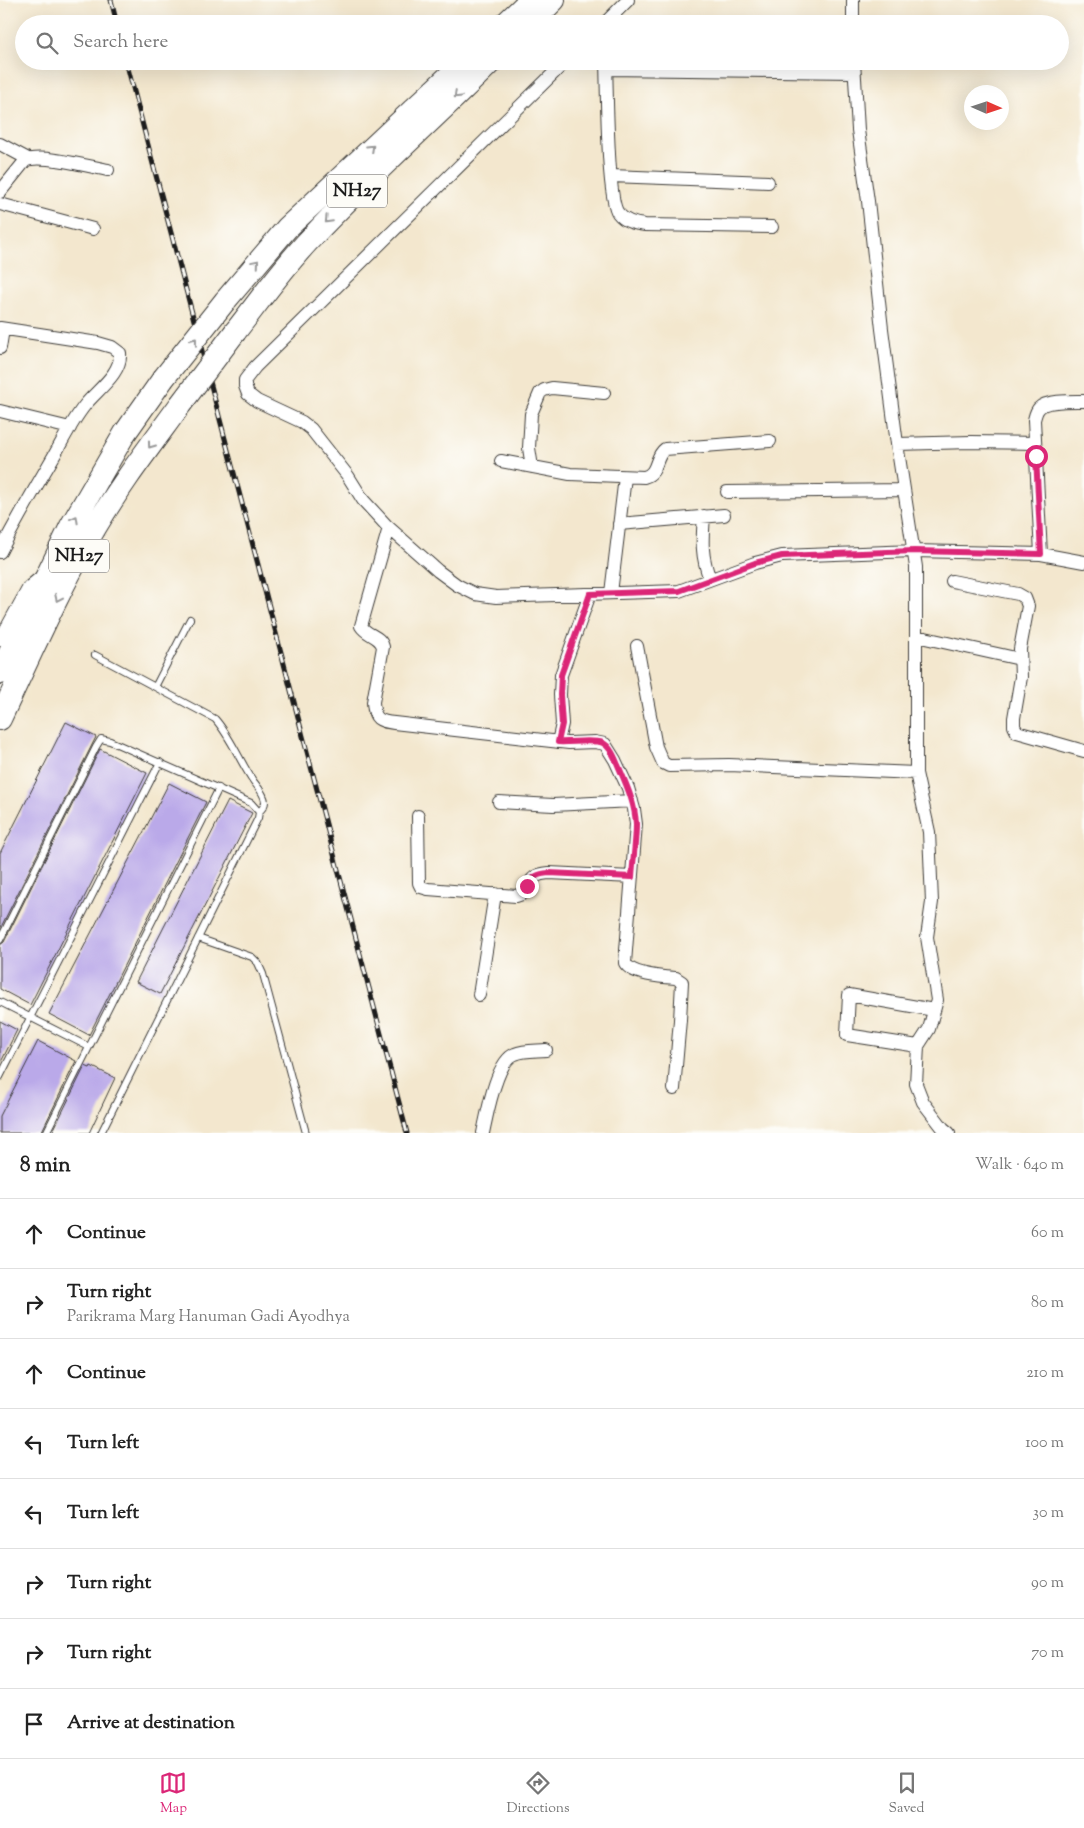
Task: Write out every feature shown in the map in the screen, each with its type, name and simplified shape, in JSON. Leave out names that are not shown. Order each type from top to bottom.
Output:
[{"type":"highway","points":[[514,15],[530,0]]},
{"type":"highway","points":[[539,15],[554,0]]},
{"type":"highway","name":"NH27","points":[[0,673],[48,573],[97,480],[125,433],[163,379],[225,301],[287,228],[454,70]]},
{"type":"highway","name":"NH27","points":[[0,719],[64,584],[95,527],[129,475],[235,332],[270,286],[311,238],[483,70]]},
{"type":"street","points":[[613,15],[628,0]]},
{"type":"street","points":[[853,0],[853,15]]},
{"type":"street","points":[[557,70],[261,361],[245,380],[248,394],[257,401],[294,418],[311,429],[348,476],[363,500],[389,528],[457,585],[475,594],[496,597],[679,591],[755,563],[782,556],[914,551],[1041,554],[1084,562]]},
{"type":"street","points":[[606,70],[614,206],[623,219],[633,224],[772,226]]},
{"type":"street","points":[[854,70],[858,130],[897,444],[916,567],[916,774],[929,832],[932,902],[927,937],[937,1000],[929,1029],[918,1046],[916,1084],[923,1102],[942,1128],[949,1133]]},
{"type":"street","points":[[0,144],[28,159]]},
{"type":"street","points":[[0,192],[28,159],[52,160],[108,170]]},
{"type":"street","points":[[611,176],[768,182]]},
{"type":"street","points":[[0,204],[93,229]]},
{"type":"street","points":[[0,348],[2,328],[98,343],[112,347],[120,353],[117,370],[83,408],[70,428],[0,552]]},
{"type":"street","points":[[532,467],[529,448],[531,414],[540,393],[552,388],[604,393]]},
{"type":"street","points":[[1041,554],[1034,420],[1040,407],[1055,403],[1084,401]]},
{"type":"street","points":[[0,411],[70,428]]},
{"type":"street","points":[[501,461],[570,474],[625,477],[650,475],[654,470],[660,452],[664,449],[770,440]]},
{"type":"street","points":[[897,444],[1035,443]]},
{"type":"street","points":[[611,593],[625,477]]},
{"type":"street","points":[[727,492],[904,490]]},
{"type":"street","points":[[619,524],[724,515]]},
{"type":"street","points":[[704,516],[702,552],[710,580]]},
{"type":"street","points":[[389,528],[361,626],[364,631],[378,638],[382,642],[383,647],[373,702],[376,717],[381,721],[388,722],[558,742],[595,742],[605,744],[628,788],[636,824],[625,963],[628,968],[634,971],[676,978],[682,982],[674,1089]]},
{"type":"street","points":[[0,640],[29,587],[48,573]]},
{"type":"street","points":[[952,581],[1018,594],[1025,598],[1028,606],[1021,639],[1021,677],[1014,726],[1017,732],[1084,751]]},
{"type":"street","points":[[558,742],[562,724],[561,675],[590,594]]},
{"type":"street","points":[[916,636],[1020,659]]},
{"type":"street","points":[[637,646],[656,747],[663,763],[670,766],[729,765],[916,774]]},
{"type":"street","points":[[499,802],[553,805],[632,802]]},
{"type":"street","points":[[418,816],[419,883],[421,886],[428,888],[516,896],[522,894],[532,878],[540,874],[632,877]]},
{"type":"street","points":[[479,995],[495,894]]},
{"type":"street","points":[[918,1046],[847,1035],[849,995],[934,1010]]},
{"type":"street","points":[[483,1133],[492,1092],[506,1061],[514,1054],[546,1050]]},
{"type":"lane","points":[[155,687],[190,618]]},
{"type":"lane","points":[[95,656],[209,715],[221,725],[243,766],[265,801],[264,807],[259,812],[258,818],[101,1133]]},
{"type":"lane","points":[[0,940],[101,739],[110,740],[252,803],[259,812]]},
{"type":"lane","points":[[0,1077],[160,762]]},
{"type":"lane","points":[[46,1133],[219,788]]},
{"type":"lane","points":[[198,938],[252,957],[258,963],[263,974],[306,1133]]},
{"type":"lane","points":[[0,1002],[89,1047]]},
{"type":"building","points":[[66,722],[96,737],[0,929],[0,853]]},
{"type":"building","points":[[100,749],[147,773],[30,1005],[0,989],[0,945],[4,942]]},
{"type":"building","points":[[169,783],[206,802],[89,1035],[49,1014]]},
{"type":"building","points":[[228,801],[252,813],[160,994],[136,982]]},
{"type":"building","points":[[0,1021],[17,1030],[0,1064]]},
{"type":"building","points":[[38,1041],[76,1061],[41,1133],[0,1133],[0,1116]]},
{"type":"building","points":[[85,1066],[90,1068],[91,1066],[115,1078],[89,1133],[52,1133]]},
{"type":"railway","points":[[111,0],[115,15]]},
{"type":"railway","points":[[128,70],[407,1133]]},
{"type":"route","points":[[527,886],[532,878],[540,874],[549,873],[632,877],[636,824],[634,809],[628,788],[608,747],[601,742],[558,742],[562,724],[561,675],[590,594],[679,591],[755,563],[782,556],[914,551],[1041,554],[1036,456]]}]
